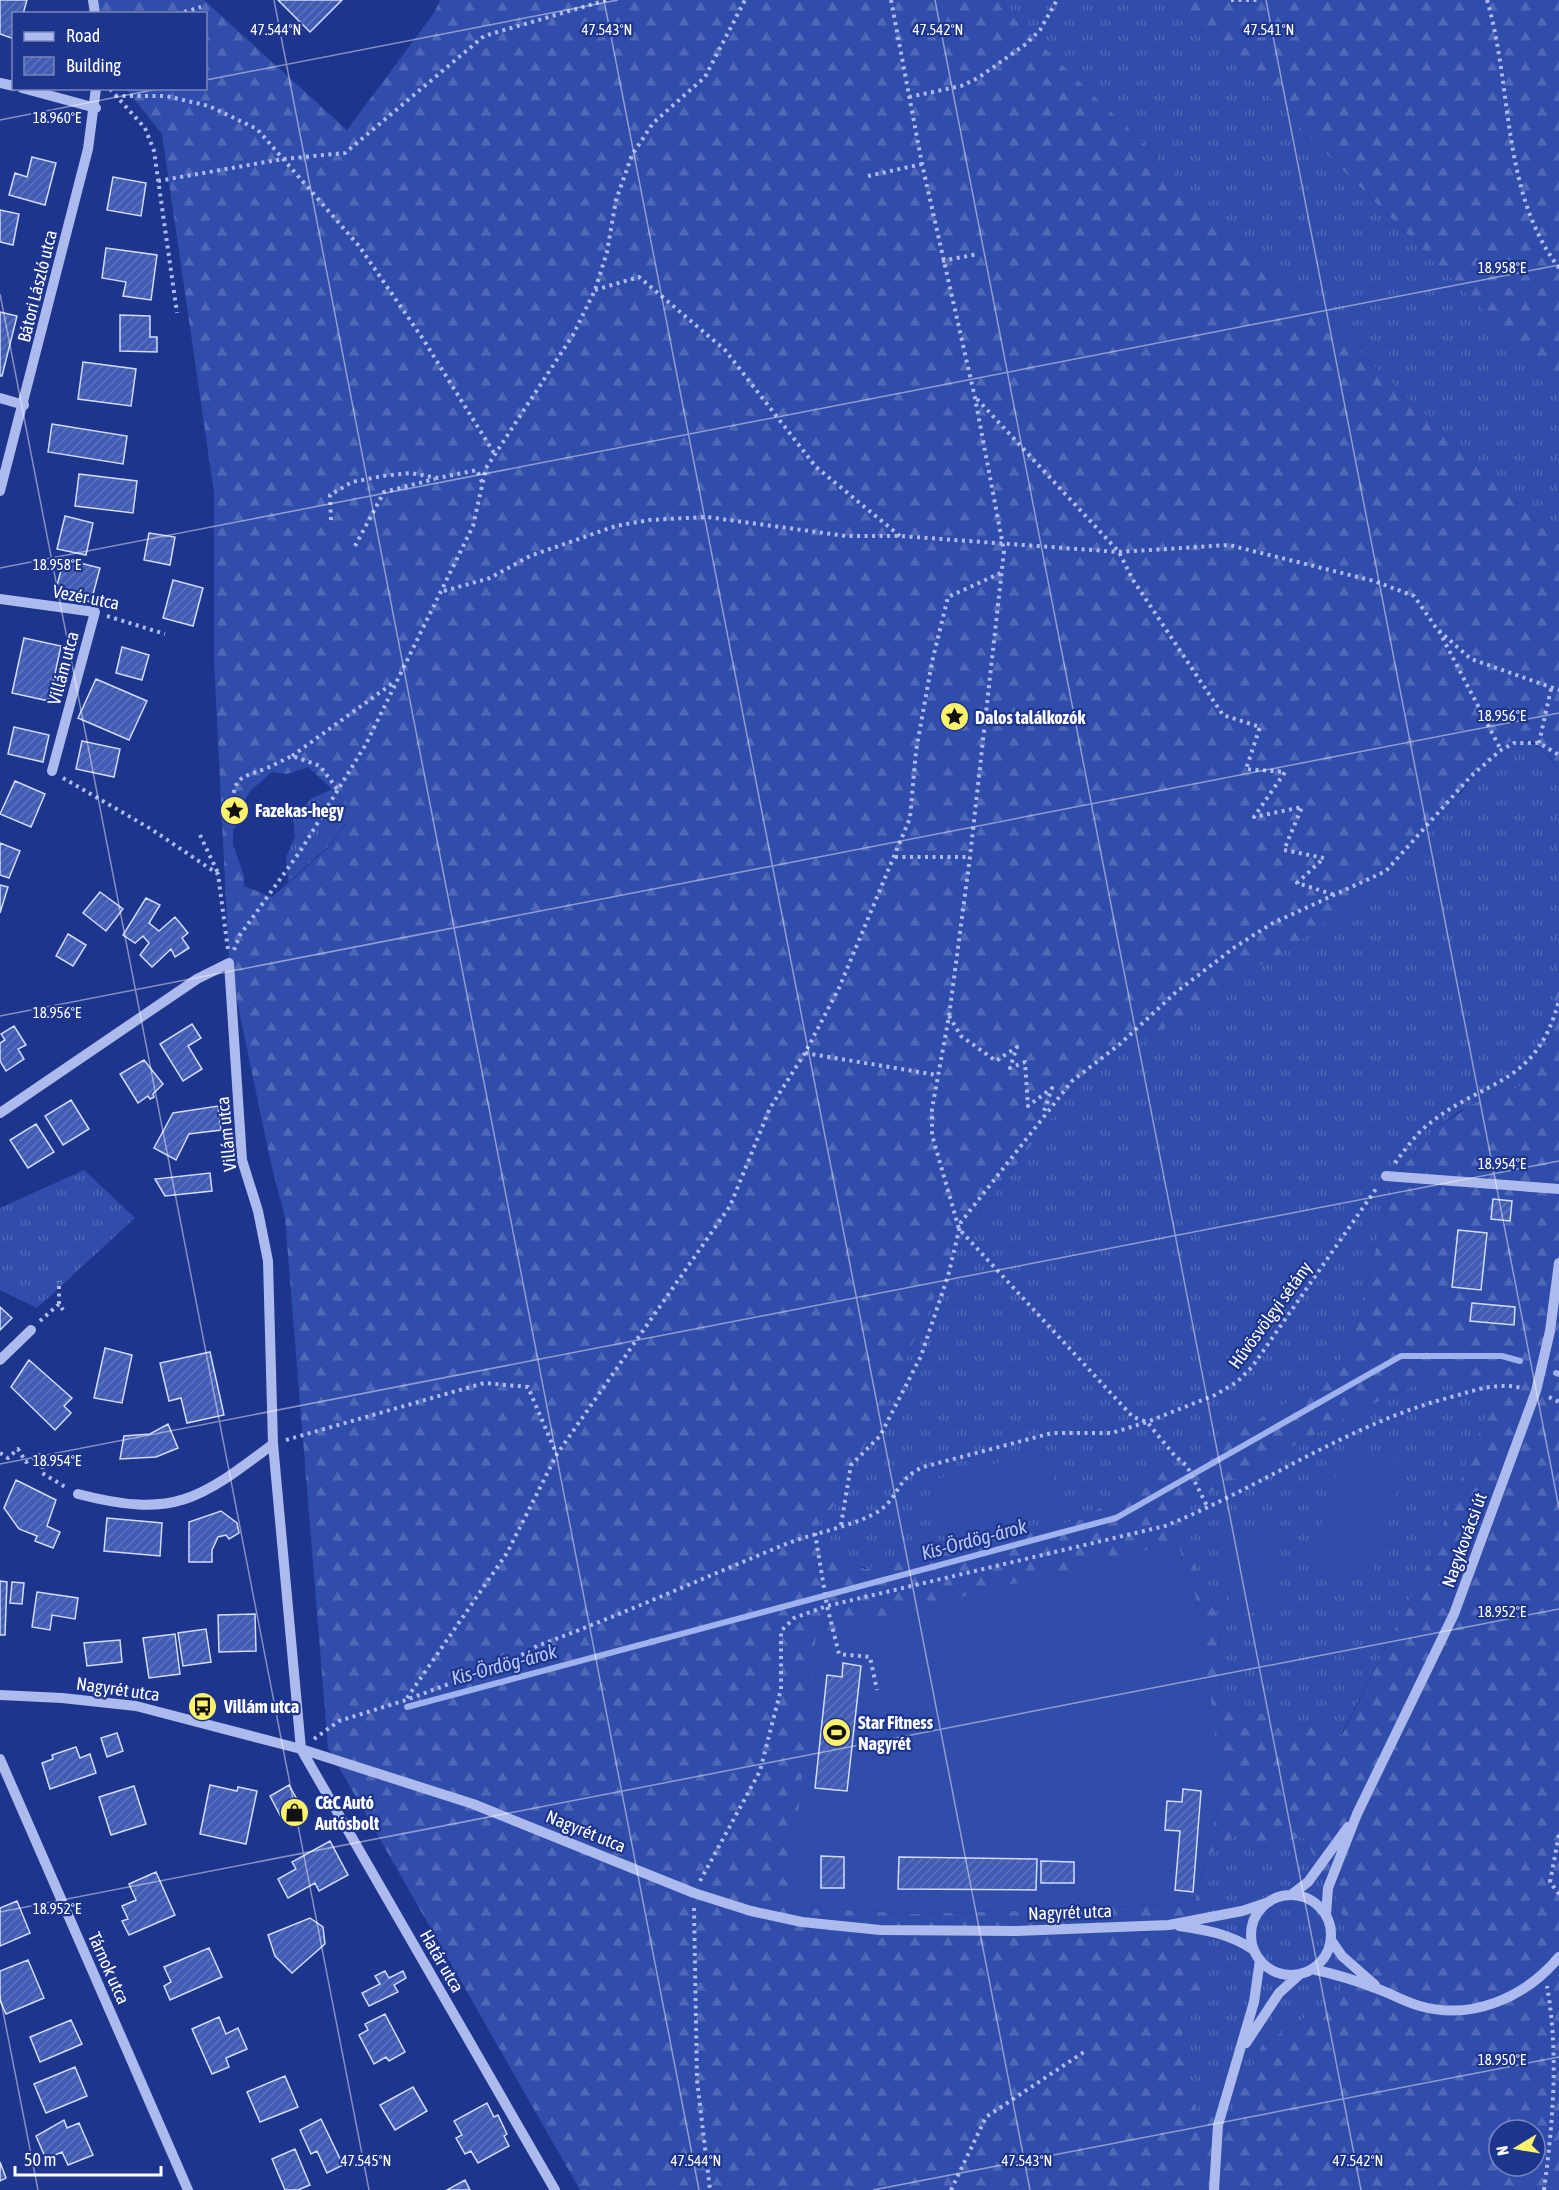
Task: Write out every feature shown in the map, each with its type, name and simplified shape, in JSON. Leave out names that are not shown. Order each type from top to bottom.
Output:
[{"type":"street","points":[[29,90],[96,108]]},
{"type":"street","name":"Bátori László utca","points":[[0,490],[24,405],[88,149],[96,108],[96,90]]},
{"type":"street","points":[[0,398],[24,405]]},
{"type":"street","name":"Vezér utca","points":[[0,599],[95,612]]},
{"type":"street","name":"Villám utca","points":[[52,771],[95,612]]},
{"type":"street","points":[[0,1113],[197,980],[229,963]]},
{"type":"street","name":"Villám utca","points":[[229,963],[243,1160],[258,1211],[268,1261],[273,1444],[301,1749]]},
{"type":"street","points":[[1386,1176],[1559,1188]]},
{"type":"street","name":"Nagykovácsi út","points":[[1326,1915],[1328,1888],[1357,1814],[1455,1614],[1512,1458],[1544,1365],[1559,1263]]},
{"type":"street","points":[[0,1360],[31,1330]]},
{"type":"street","points":[[78,1494],[129,1505],[176,1503],[222,1483],[273,1444]]},
{"type":"street","name":"Nagyrét utca","points":[[0,1695],[62,1698],[136,1706],[301,1749],[473,1804],[694,1893],[751,1911],[802,1922],[880,1930],[1016,1931],[1169,1925],[1242,1911],[1269,1902]]},
{"type":"street","name":"Határ utca","points":[[301,1749],[555,2190]]},
{"type":"street","name":"Tárnok utca","points":[[0,1759],[188,2190]]},
{"type":"street","name":"Nagykovácsi út","points":[[1292,1894],[1308,1882],[1357,1814]]},
{"type":"street","points":[[1214,2190],[1218,2125],[1227,2087],[1240,2054],[1254,2002],[1257,1955],[1252,1929],[1256,1916],[1269,1902],[1292,1894],[1316,1903],[1326,1915],[1331,1940],[1342,1956],[1380,1989]]},
{"type":"street","name":"Nagyrét utca","points":[[1169,1925],[1209,1930],[1236,1938],[1257,1955]]},
{"type":"street","points":[[1257,1955],[1273,1971],[1286,1975],[1300,1974],[1312,1970],[1323,1959],[1331,1940]]},
{"type":"street","points":[[1312,1970],[1336,1974],[1421,2006],[1458,2010],[1498,2002],[1522,1991],[1543,1976],[1559,1957]]},
{"type":"street","points":[[1240,2054],[1279,1993],[1300,1974]]},
{"type":"path","points":[[158,181],[283,159],[345,153],[484,36],[607,0]]},
{"type":"path","points":[[229,963],[240,935],[301,850],[366,744],[395,682],[444,591],[473,526],[486,468],[573,335],[595,290],[607,252],[616,201],[632,154],[653,123],[705,77],[745,0]]},
{"type":"path","points":[[891,0],[942,261],[975,398],[1004,544],[1004,572],[970,856],[949,1016],[932,1109],[932,1135],[959,1229],[1133,1417],[1147,1422],[1174,1456],[1187,1466],[1209,1508]]},
{"type":"path","points":[[909,97],[961,86],[978,78],[1026,44],[1040,30],[1057,0]]},
{"type":"path","points":[[1231,0],[1261,0]]},
{"type":"path","points":[[1486,0],[1495,27],[1512,155],[1540,244],[1559,268]]},
{"type":"path","points":[[184,12],[201,7]]},
{"type":"path","points":[[110,90],[145,128],[154,151],[177,313]]},
{"type":"path","points":[[115,96],[166,96],[209,106],[257,129],[359,246],[423,339],[494,453]]},
{"type":"path","points":[[868,176],[922,164]]},
{"type":"path","points":[[942,261],[978,254]]},
{"type":"path","points":[[595,290],[639,278],[725,350],[816,467],[900,536]]},
{"type":"path","points":[[975,398],[1119,552],[1133,580],[1222,714],[1260,726],[1246,770],[1285,772],[1254,817],[1302,807],[1284,850],[1324,858],[1297,883],[1336,895]]},
{"type":"path","points":[[355,546],[384,492],[477,470],[482,483]]},
{"type":"path","points":[[331,520],[330,495],[352,482],[411,473],[438,478]]},
{"type":"path","points":[[444,591],[490,578],[530,556],[616,526],[649,520],[707,517],[846,536],[900,536],[1119,552],[1228,545],[1374,581],[1414,596],[1437,629],[1501,750]]},
{"type":"path","points":[[406,1700],[507,1553],[556,1454],[730,1206],[770,1108],[806,1053],[839,988],[910,818],[916,751],[930,674],[948,597],[1004,572]]},
{"type":"path","name":"Vezér utca","points":[[95,612],[165,634]]},
{"type":"path","points":[[1437,629],[1471,658],[1559,690]]},
{"type":"path","points":[[232,807],[233,792],[240,779],[248,772],[264,769],[292,756],[395,682]]},
{"type":"path","points":[[1539,743],[1551,689]]},
{"type":"path","points":[[841,1525],[851,1465],[880,1436],[921,1356],[948,1276],[959,1229],[969,1210],[1072,1081],[1120,1044],[1175,993],[1235,947],[1271,924],[1386,872],[1471,776],[1501,750],[1514,743],[1539,743],[1559,754]]},
{"type":"path","points":[[292,756],[320,766],[338,790]]},
{"type":"path","points":[[52,771],[141,823],[218,874]]},
{"type":"path","points":[[200,835],[218,874],[229,963]]},
{"type":"path","points":[[895,857],[970,856]]},
{"type":"path","name":"Hűvösvölgyi sétány","points":[[301,1749],[339,1721],[406,1700],[513,1660],[537,1646],[815,1533],[880,1511],[890,1502],[905,1478],[923,1467],[1052,1433],[1112,1432],[1147,1422],[1215,1395],[1237,1382],[1252,1367],[1386,1176],[1424,1128],[1519,1071],[1546,1037],[1559,1000]]},
{"type":"path","points":[[949,1016],[960,1036],[996,1061],[1017,1047],[1010,1068],[1024,1062],[1028,1106],[1052,1088],[1043,1115]]},
{"type":"path","points":[[806,1053],[937,1075]]},
{"type":"path","points":[[59,1281],[59,1304],[63,1310]]},
{"type":"path","points":[[31,1330],[59,1304]]},
{"type":"path","points":[[273,1444],[484,1383],[528,1387],[556,1454]]},
{"type":"path","points":[[710,2190],[697,2080],[694,1893],[760,1771],[782,1689],[781,1631],[794,1618],[827,1606],[1165,1526],[1209,1508],[1368,1425],[1406,1410],[1498,1384],[1518,1387]]},
{"type":"path","points":[[0,1453],[8,1458],[18,1449],[26,1462],[39,1455],[44,1457],[42,1473],[78,1494]]},
{"type":"path","points":[[815,1533],[827,1606],[839,1654],[870,1657],[877,1690]]},
{"type":"path","points":[[1559,1835],[1550,1882],[1559,1894]]},
{"type":"path","points":[[1543,1976],[1553,2005],[1558,2034],[1557,2095],[1544,2190]]},
{"type":"path","points":[[951,2190],[986,2117],[1084,2052]]},
{"type":"green space","points":[[95,0],[204,0],[347,130],[434,13],[440,0],[995,0],[1559,544],[1559,770],[1550,757],[1532,741],[1514,740],[1489,753],[1412,856],[1328,922],[1273,959],[1237,976],[1210,1008],[1153,1034],[1079,1081],[963,1236],[841,1496],[819,1524],[820,1532],[829,1547],[842,1558],[865,1569],[1083,1519],[1142,1480],[1277,1410],[1335,1370],[1352,1340],[1395,1177],[1437,1127],[1475,1103],[1514,1090],[1524,1084],[1532,1073],[1559,978],[1559,2190],[580,2190],[328,1748],[285,1218],[270,1159],[229,963],[214,661],[214,493],[162,134],[127,90],[207,90],[207,12],[96,12]],"holes":[[[308,767],[347,800],[346,824],[327,849],[272,897],[244,886],[244,875],[233,845],[233,830],[242,818],[241,807],[250,791],[272,772],[287,774]],[[1423,1380],[1498,1384],[1429,1561],[1342,1735],[1221,1703],[1219,1620],[1173,1513],[1344,1418]],[[1177,1542],[1196,1599],[1213,1718],[1219,1803],[1206,1856],[1243,1830],[1259,1848],[1303,1837],[1334,1891],[1356,1955],[1339,1996],[1262,2045],[1231,2115],[1196,2110],[1182,2035],[1208,1979],[1202,1899],[1205,1861],[1194,1904],[920,1914],[789,1907]]]},
{"type":"green space","points":[[995,0],[1172,0],[1559,385],[1559,544]]},
{"type":"green space","points":[[1172,0],[1559,0],[1559,385]]},
{"type":"green space","points":[[1515,740],[1530,743],[1541,749],[1559,770],[1559,978],[1532,1073],[1524,1084],[1514,1090],[1458,1112],[1437,1127],[1395,1177],[1352,1340],[1335,1370],[1277,1410],[1142,1480],[1083,1519],[875,1568],[866,1568],[847,1562],[838,1556],[825,1542],[820,1533],[819,1524],[841,1496],[963,1236],[1079,1081],[1153,1034],[1210,1008],[1237,976],[1273,959],[1461,793],[1489,753]]},
{"type":"green space","points":[[331,790],[347,800],[346,823],[328,847],[288,882],[286,857],[295,837],[293,817],[312,798]]},
{"type":"green space","points":[[84,1170],[135,1218],[37,1308],[0,1290],[0,1208]]},
{"type":"green space","points":[[1423,1380],[1498,1384],[1429,1562],[1341,1735],[1221,1703],[1219,1620],[1173,1513],[1344,1418]]},
{"type":"green space","points":[[1345,1446],[1406,1464],[1369,1583],[1309,1565]]},
{"type":"green space","points":[[1047,1450],[1062,1510],[945,1541],[929,1481]]},
{"type":"green space","points":[[1272,1527],[1281,1610],[1231,1615],[1223,1532]]},
{"type":"green space","points":[[1177,1542],[1196,1599],[1219,1774],[1219,1803],[1194,1904],[920,1914],[789,1907],[816,1634]]},
{"type":"green space","points":[[1243,1830],[1259,1848],[1303,1837],[1334,1891],[1356,1955],[1339,1996],[1262,2045],[1231,2116],[1196,2110],[1182,2035],[1208,1979],[1202,1899],[1205,1857]]},
{"type":"building","points":[[0,0],[27,0],[24,12],[12,12],[12,38],[0,34]]},
{"type":"building","points":[[278,0],[342,0],[310,32]]},
{"type":"building","points":[[32,157],[56,163],[45,205],[9,195],[15,173],[27,177]]},
{"type":"building","points":[[113,177],[146,183],[141,216],[107,210]]},
{"type":"building","points":[[0,210],[19,214],[13,245],[0,242]]},
{"type":"building","points":[[106,248],[157,255],[151,300],[123,296],[126,282],[102,278]]},
{"type":"building","points":[[0,312],[17,316],[2,376],[0,376]]},
{"type":"building","points":[[120,315],[150,316],[150,337],[157,337],[157,352],[120,351]]},
{"type":"building","points":[[83,362],[136,369],[131,406],[78,399]]},
{"type":"building","points":[[52,424],[127,436],[123,464],[48,452]]},
{"type":"building","points":[[79,474],[137,481],[133,513],[75,506]]},
{"type":"building","points":[[65,516],[93,523],[86,555],[57,549]]},
{"type":"building","points":[[149,533],[175,537],[170,565],[144,560]]},
{"type":"building","points":[[64,559],[100,568],[91,602],[55,593]]},
{"type":"building","points":[[173,580],[203,588],[193,626],[163,618]]},
{"type":"building","points":[[24,638],[61,646],[49,701],[12,693]]},
{"type":"building","points":[[122,647],[149,655],[142,680],[116,673]]},
{"type":"building","points":[[96,679],[147,701],[129,740],[78,718]]},
{"type":"building","points":[[14,727],[49,735],[43,762],[8,754]]},
{"type":"building","points":[[82,741],[120,749],[114,777],[76,769]]},
{"type":"building","points":[[15,781],[45,794],[31,827],[0,814]]},
{"type":"building","points":[[0,843],[20,851],[9,878],[0,875]]},
{"type":"building","points":[[0,885],[8,887],[0,913]]},
{"type":"building","points":[[100,892],[123,909],[106,931],[83,913]]},
{"type":"building","points":[[146,898],[160,905],[149,923],[159,931],[175,917],[188,933],[182,938],[189,948],[175,957],[171,949],[152,967],[140,955],[149,943],[143,936],[135,943],[123,935]]},
{"type":"building","points":[[68,934],[86,945],[73,966],[56,956]]},
{"type":"building","points":[[192,1024],[201,1038],[188,1046],[202,1069],[183,1081],[160,1044]]},
{"type":"building","points":[[14,1026],[26,1045],[18,1049],[24,1059],[6,1071],[0,1061],[0,1043],[5,1040],[1,1034]]},
{"type":"building","points":[[144,1060],[163,1084],[153,1094],[154,1097],[150,1099],[148,1096],[138,1103],[120,1074]]},
{"type":"building","points":[[71,1100],[89,1129],[63,1145],[45,1116]]},
{"type":"building","points":[[218,1106],[221,1130],[189,1134],[176,1160],[154,1148],[173,1113]]},
{"type":"building","points":[[36,1124],[54,1152],[28,1168],[10,1140]]},
{"type":"building","points":[[210,1173],[212,1191],[165,1196],[155,1179]]},
{"type":"building","points":[[1493,1199],[1512,1201],[1510,1221],[1491,1219]]},
{"type":"building","points":[[1458,1230],[1487,1233],[1481,1290],[1452,1287]]},
{"type":"building","points":[[1472,1303],[1515,1307],[1514,1325],[1470,1321]]},
{"type":"building","points":[[0,1307],[12,1318],[0,1330]]},
{"type":"building","points":[[105,1348],[132,1355],[122,1403],[94,1398]]},
{"type":"building","points":[[210,1352],[224,1415],[187,1423],[181,1398],[169,1401],[160,1363]]},
{"type":"building","points":[[29,1360],[72,1398],[64,1406],[71,1413],[55,1430],[11,1387]]},
{"type":"building","points":[[168,1424],[178,1448],[156,1457],[120,1459],[124,1436],[150,1434]]},
{"type":"building","points":[[16,1480],[56,1500],[47,1526],[60,1532],[53,1548],[35,1541],[37,1536],[19,1529],[4,1508]]},
{"type":"building","points":[[221,1511],[237,1523],[239,1533],[229,1539],[226,1535],[218,1537],[212,1550],[212,1562],[189,1562],[189,1522]]},
{"type":"building","points":[[107,1518],[162,1523],[160,1556],[104,1551]]},
{"type":"building","points":[[0,1581],[7,1582],[5,1635],[0,1635]]},
{"type":"building","points":[[12,1582],[24,1583],[22,1604],[10,1603]]},
{"type":"building","points":[[37,1592],[78,1598],[75,1619],[52,1615],[50,1630],[32,1627]]},
{"type":"building","points":[[255,1614],[256,1651],[219,1652],[218,1615]]},
{"type":"building","points":[[206,1629],[211,1662],[183,1666],[178,1633]]},
{"type":"building","points":[[175,1634],[180,1674],[149,1678],[143,1638]]},
{"type":"building","points":[[120,1640],[122,1662],[87,1666],[84,1643]]},
{"type":"building","name":"Star Fitness Nagyrét","points":[[843,1663],[861,1666],[847,1791],[815,1788],[827,1675],[842,1677]]},
{"type":"building","points":[[117,1733],[123,1751],[107,1757],[101,1738]]},
{"type":"building","points":[[76,1747],[80,1758],[90,1754],[96,1773],[50,1789],[42,1763],[53,1759],[52,1755]]},
{"type":"building","points":[[210,1785],[237,1791],[238,1787],[257,1791],[246,1844],[200,1834]]},
{"type":"building","points":[[289,1785],[307,1817],[293,1824],[286,1814],[281,1817],[270,1796]]},
{"type":"building","points":[[134,1786],[146,1824],[111,1835],[99,1797]]},
{"type":"building","points":[[1183,1789],[1201,1791],[1193,1892],[1175,1890],[1180,1831],[1165,1830],[1167,1801],[1182,1802]]},
{"type":"building","points":[[330,1841],[348,1875],[319,1891],[315,1883],[288,1898],[278,1879],[296,1869],[292,1862]]},
{"type":"building","points":[[821,1856],[844,1857],[844,1888],[821,1888]]},
{"type":"building","points":[[899,1857],[1037,1859],[1036,1890],[898,1889]]},
{"type":"building","points":[[1041,1861],[1074,1862],[1074,1883],[1041,1883]]},
{"type":"building","points":[[156,1872],[175,1915],[129,1935],[122,1921],[128,1919],[122,1906],[136,1900],[129,1884]]},
{"type":"building","points":[[17,1901],[30,1933],[0,1946],[0,1908]]},
{"type":"building","points":[[310,1918],[323,1927],[325,1944],[292,1973],[275,1956],[268,1935]]},
{"type":"building","points":[[209,1948],[222,1977],[170,2000],[164,1986],[171,1982],[164,1967]]},
{"type":"building","points":[[28,1960],[44,1998],[6,2014],[0,2000],[0,1971]]},
{"type":"building","points":[[385,1971],[389,1978],[403,1971],[406,1978],[394,1985],[398,1992],[369,2006],[362,1993],[380,1984],[375,1976]]},
{"type":"building","points":[[385,2014],[405,2052],[389,2061],[386,2057],[374,2064],[359,2035],[368,2030],[365,2024]]},
{"type":"building","points":[[219,2017],[226,2034],[238,2028],[247,2049],[226,2058],[229,2067],[212,2074],[192,2029]]},
{"type":"building","points":[[71,2020],[82,2044],[40,2062],[30,2037]]},
{"type":"building","points":[[75,2067],[87,2096],[46,2113],[34,2084]]},
{"type":"building","points":[[285,2076],[298,2107],[260,2122],[247,2092]]},
{"type":"building","points":[[413,2087],[427,2111],[395,2130],[380,2105]]},
{"type":"building","points":[[487,2103],[494,2117],[498,2115],[507,2134],[504,2136],[509,2146],[478,2163],[471,2151],[465,2154],[456,2138],[462,2135],[454,2121]]},
{"type":"building","points":[[321,2119],[343,2165],[327,2173],[317,2151],[311,2154],[300,2130]]},
{"type":"building","points":[[64,2120],[67,2128],[79,2123],[93,2155],[68,2165],[62,2152],[46,2159],[36,2136]]},
{"type":"building","points":[[295,2149],[310,2185],[298,2190],[285,2190],[272,2159]]},
{"type":"building","points":[[0,2162],[6,2178],[0,2181]]},
{"type":"building","points":[[465,2180],[470,2190],[447,2190]]},
{"type":"waterway","name":"Kis-Ördög-árok","points":[[407,1707],[1116,1518],[1401,1356],[1502,1356],[1520,1361]]},
{"type":"place","name":"Dalos találkozók","points":[[954,717]]},
{"type":"place","name":"Fazekas-hegy","points":[[234,810]]},
{"type":"place","name":"Villám utca","points":[[203,1706]]},
{"type":"place","name":"Star Fitness Nagyrét","points":[[837,1732]]},
{"type":"place","name":"C&C Autó Autósbolt","points":[[294,1812]]}]
